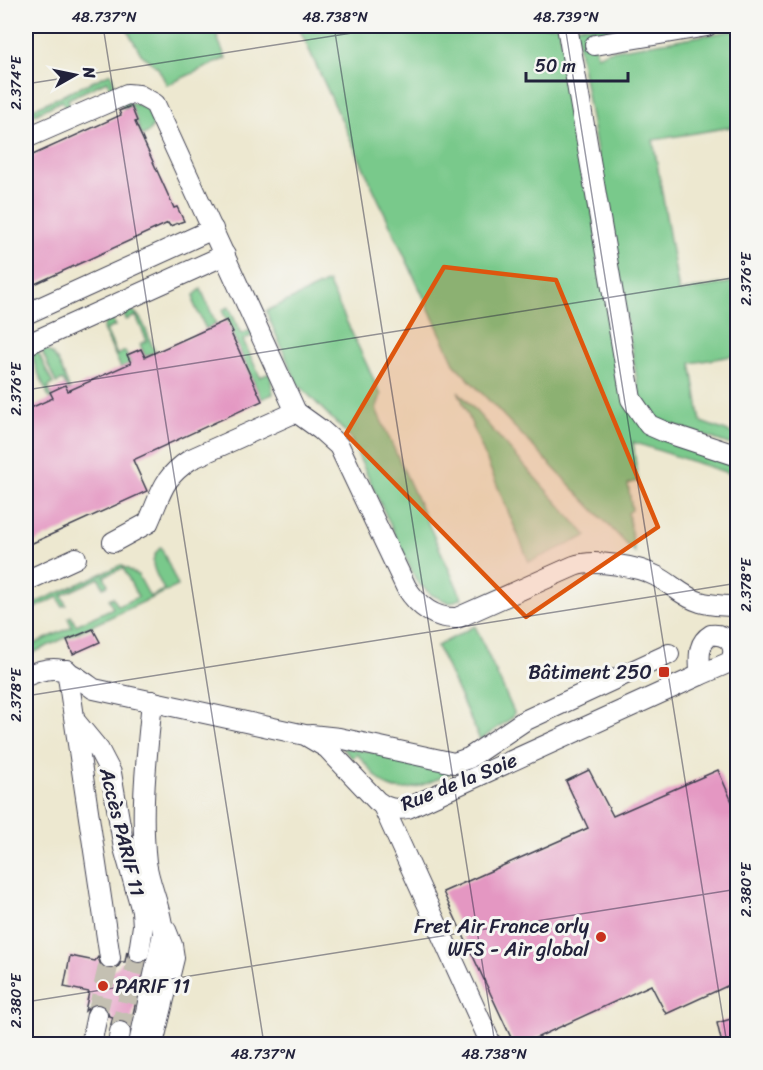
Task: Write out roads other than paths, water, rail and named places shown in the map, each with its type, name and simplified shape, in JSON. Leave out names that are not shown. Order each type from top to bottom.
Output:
[{"type":"street","points":[[567,26],[631,399],[649,425],[738,456]]},
{"type":"street","points":[[595,45],[707,26]]},
{"type":"street","points":[[26,138],[118,96],[134,94],[145,97],[159,110],[296,412],[339,446],[406,587],[415,601],[429,612],[447,618],[457,618],[574,566],[592,562],[636,568],[657,576],[684,596],[702,603],[738,607]]},
{"type":"street","points":[[26,314],[213,229]]},
{"type":"street","points":[[26,345],[225,255]]},
{"type":"street","points":[[113,542],[148,523],[163,486],[175,470],[191,459],[296,412]]},
{"type":"street","points":[[26,581],[76,558]]},
{"type":"street","points":[[305,735],[339,738],[454,763],[469,758],[524,721],[669,654]]},
{"type":"street","points":[[26,676],[46,669],[67,670]]},
{"type":"street","name":"Rue de la Soie","points":[[67,670],[94,688],[305,735],[327,748],[383,806],[395,809],[408,808],[700,675]]},
{"type":"street","name":"Accès PARIF 11","points":[[67,670],[110,958]]},
{"type":"street","points":[[152,701],[142,807],[146,865],[142,881],[172,945],[174,958],[153,1044]]},
{"type":"street","name":"Accès PARIF 11","points":[[75,721],[99,750],[111,773],[124,848],[142,881],[139,952]]},
{"type":"street","points":[[383,806],[491,1044]]},
{"type":"street","points":[[139,1044],[161,944],[162,922]]},
{"type":"street","points":[[91,1044],[98,1015]]},
{"type":"tunnel","points":[[120,1032],[139,952]]},
{"type":"tunnel","points":[[97,1015],[110,958]]},
{"type":"place","name":"Bâtiment 250","points":[[664,672]]},
{"type":"place","name":"Fret Air France orly WFS - Air global","points":[[601,937]]},
{"type":"place","name":"PARIF 11","points":[[103,986]]}]
